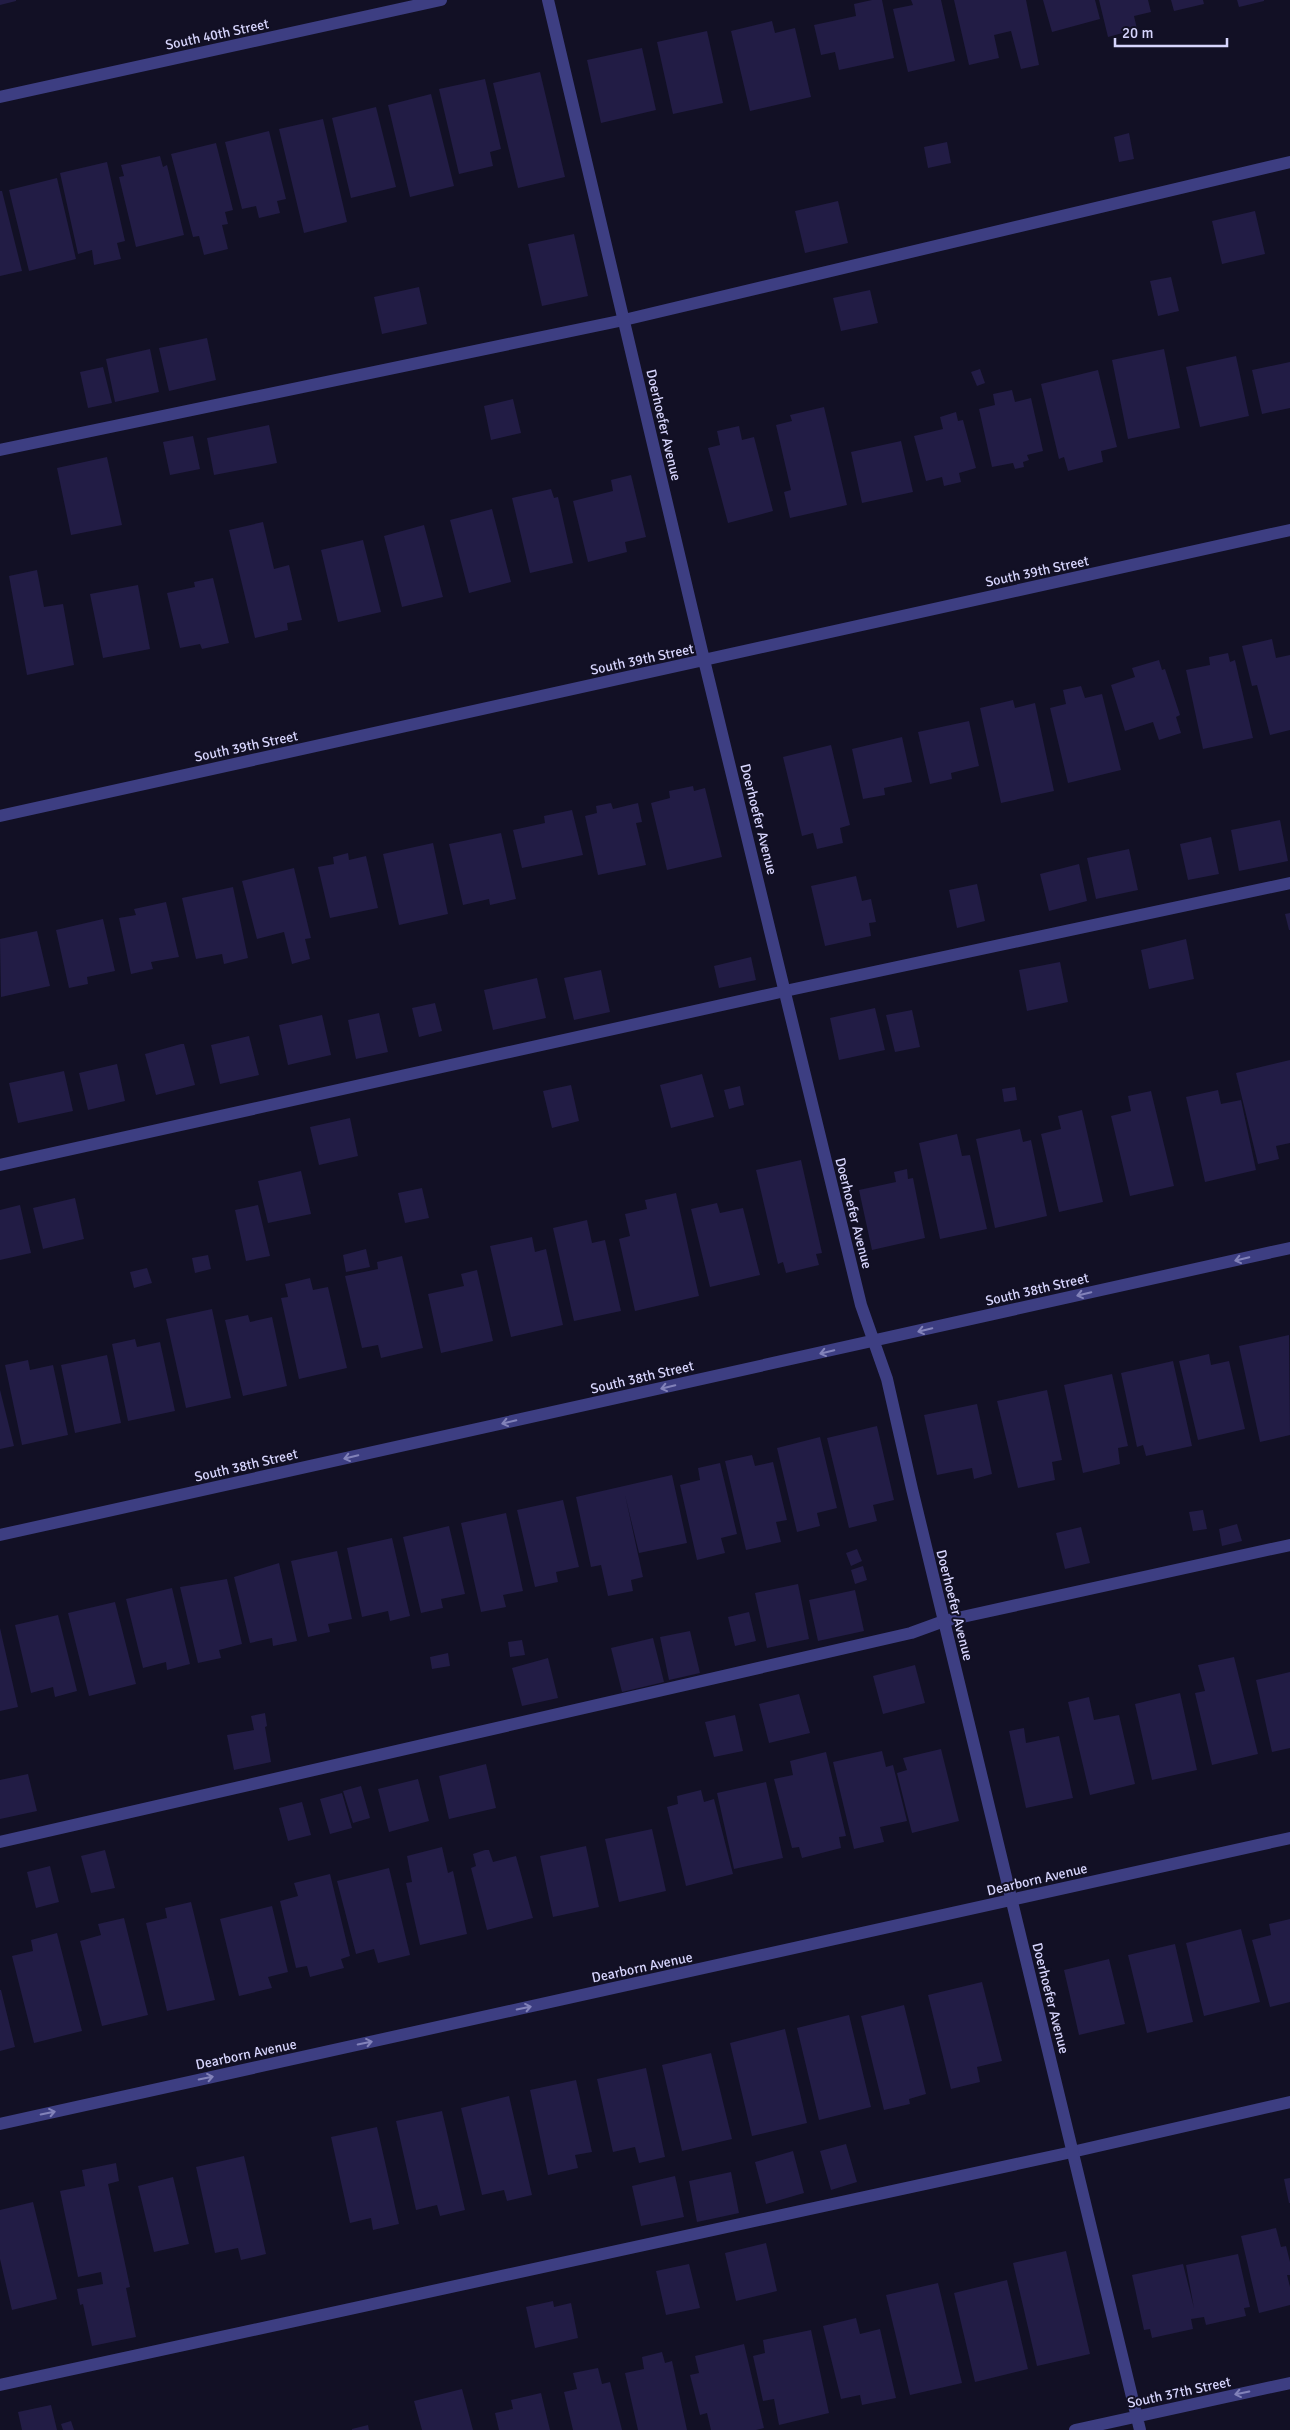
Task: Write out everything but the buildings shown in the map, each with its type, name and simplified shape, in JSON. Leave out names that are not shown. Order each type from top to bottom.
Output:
[{"type":"street","name":"South 40th Street","points":[[0,97],[441,0]]},
{"type":"street","name":"Doerhoefer Avenue","points":[[548,0],[704,660],[862,1305],[887,1379],[1140,2430]]},
{"type":"street","points":[[0,450],[624,320],[1290,162]]},
{"type":"street","name":"South 39th Street","points":[[0,816],[1290,530]]},
{"type":"street","points":[[0,1165],[785,991],[1290,883]]},
{"type":"street","name":"South 38th Street","points":[[0,1535],[1290,1248]]},
{"type":"street","points":[[0,1842],[911,1633],[944,1621],[1290,1545]]},
{"type":"street","name":"Dearborn Avenue","points":[[0,2124],[1290,1838]]},
{"type":"street","points":[[0,2385],[1072,2152],[1290,2102]]},
{"type":"street","name":"South 37th Street","points":[[1075,2430],[1290,2382]]}]
